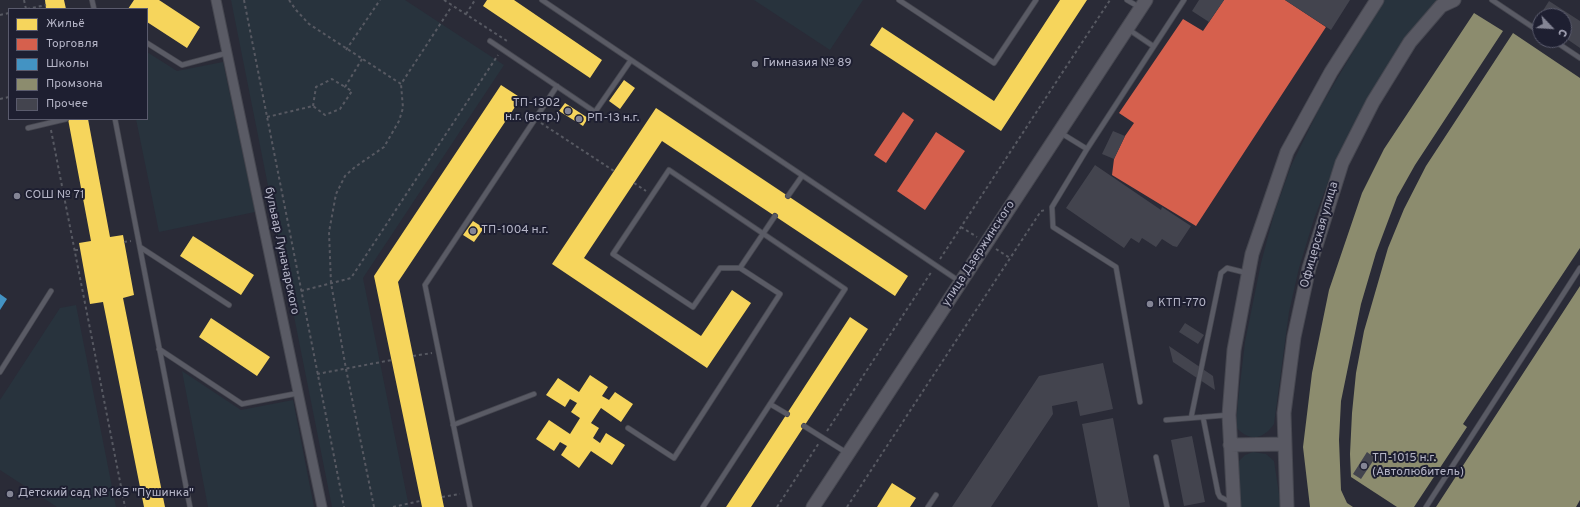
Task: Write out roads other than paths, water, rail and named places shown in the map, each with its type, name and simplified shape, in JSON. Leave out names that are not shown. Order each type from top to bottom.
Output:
[{"type":"main road","points":[[1234,505],[1229,415],[1234,350],[1252,254],[1288,152],[1331,72],[1376,0]]},
{"type":"main road","name":"Офицерская улица","points":[[1287,507],[1284,413],[1294,337],[1309,268],[1342,163],[1373,102],[1410,42],[1441,6],[1454,0]]},
{"type":"main road","name":"улица Дзержинского","points":[[813,507],[1143,4]]},
{"type":"main road","points":[[1230,445],[1285,444]]},
{"type":"street","name":"бульвар Луначарского","points":[[216,0],[322,507]]},
{"type":"lane","points":[[542,0],[960,282]]},
{"type":"lane","points":[[899,0],[994,63],[1036,0]]},
{"type":"lane","points":[[1127,0],[1143,4]]},
{"type":"lane","points":[[1140,402],[1116,267],[1053,227],[1052,207],[1087,149],[1184,0]]},
{"type":"lane","points":[[1492,0],[1532,27]]},
{"type":"lane","points":[[1127,29],[1153,46]]},
{"type":"lane","points":[[490,41],[595,112],[631,60]]},
{"type":"lane","points":[[148,44],[182,65],[227,54]]},
{"type":"lane","points":[[1565,48],[1580,58]]},
{"type":"lane","points":[[470,507],[425,285],[557,86]]},
{"type":"lane","points":[[28,128],[62,120]]},
{"type":"lane","points":[[115,120],[190,507]]},
{"type":"lane","points":[[1059,132],[1087,149]]},
{"type":"lane","points":[[628,428],[674,458],[780,294],[740,268],[720,268],[693,307],[613,254],[669,170],[845,289],[703,507]]},
{"type":"lane","points":[[788,196],[802,176]]},
{"type":"lane","points":[[740,268],[775,216]]},
{"type":"lane","points":[[140,247],[229,305]]},
{"type":"lane","points":[[1191,418],[1221,273],[1228,268],[1249,273]]},
{"type":"lane","points":[[1426,507],[1580,268]]},
{"type":"lane","points":[[0,372],[52,291]]},
{"type":"lane","points":[[159,349],[242,404],[299,393]]},
{"type":"lane","points":[[453,425],[534,394]]},
{"type":"lane","points":[[770,404],[787,414]]},
{"type":"lane","points":[[1166,420],[1229,415]]},
{"type":"lane","points":[[1202,417],[1218,493],[1234,505]]},
{"type":"lane","points":[[804,426],[848,454]]},
{"type":"lane","points":[[1156,457],[1167,507]]},
{"type":"lane","points":[[928,507],[936,495]]},
{"type":"place","name":"Гимназия № 89","points":[[755,64]]},
{"type":"place","name":"ТП-1302 н.г. (встр.)","points":[[568,111]]},
{"type":"place","name":"РП-13 н.г.","points":[[579,119]]},
{"type":"place","name":"СОШ № 71","points":[[17,196]]},
{"type":"place","name":"ТП-1004 н.г.","points":[[473,231]]},
{"type":"place","name":"КТП-770","points":[[1150,304]]},
{"type":"place","name":"ТП-1015 н.г. (Автолюбитель)","points":[[1364,466]]},
{"type":"place","name":"Детский сад № 165 \"Пушинка\"","points":[[10,494]]}]
